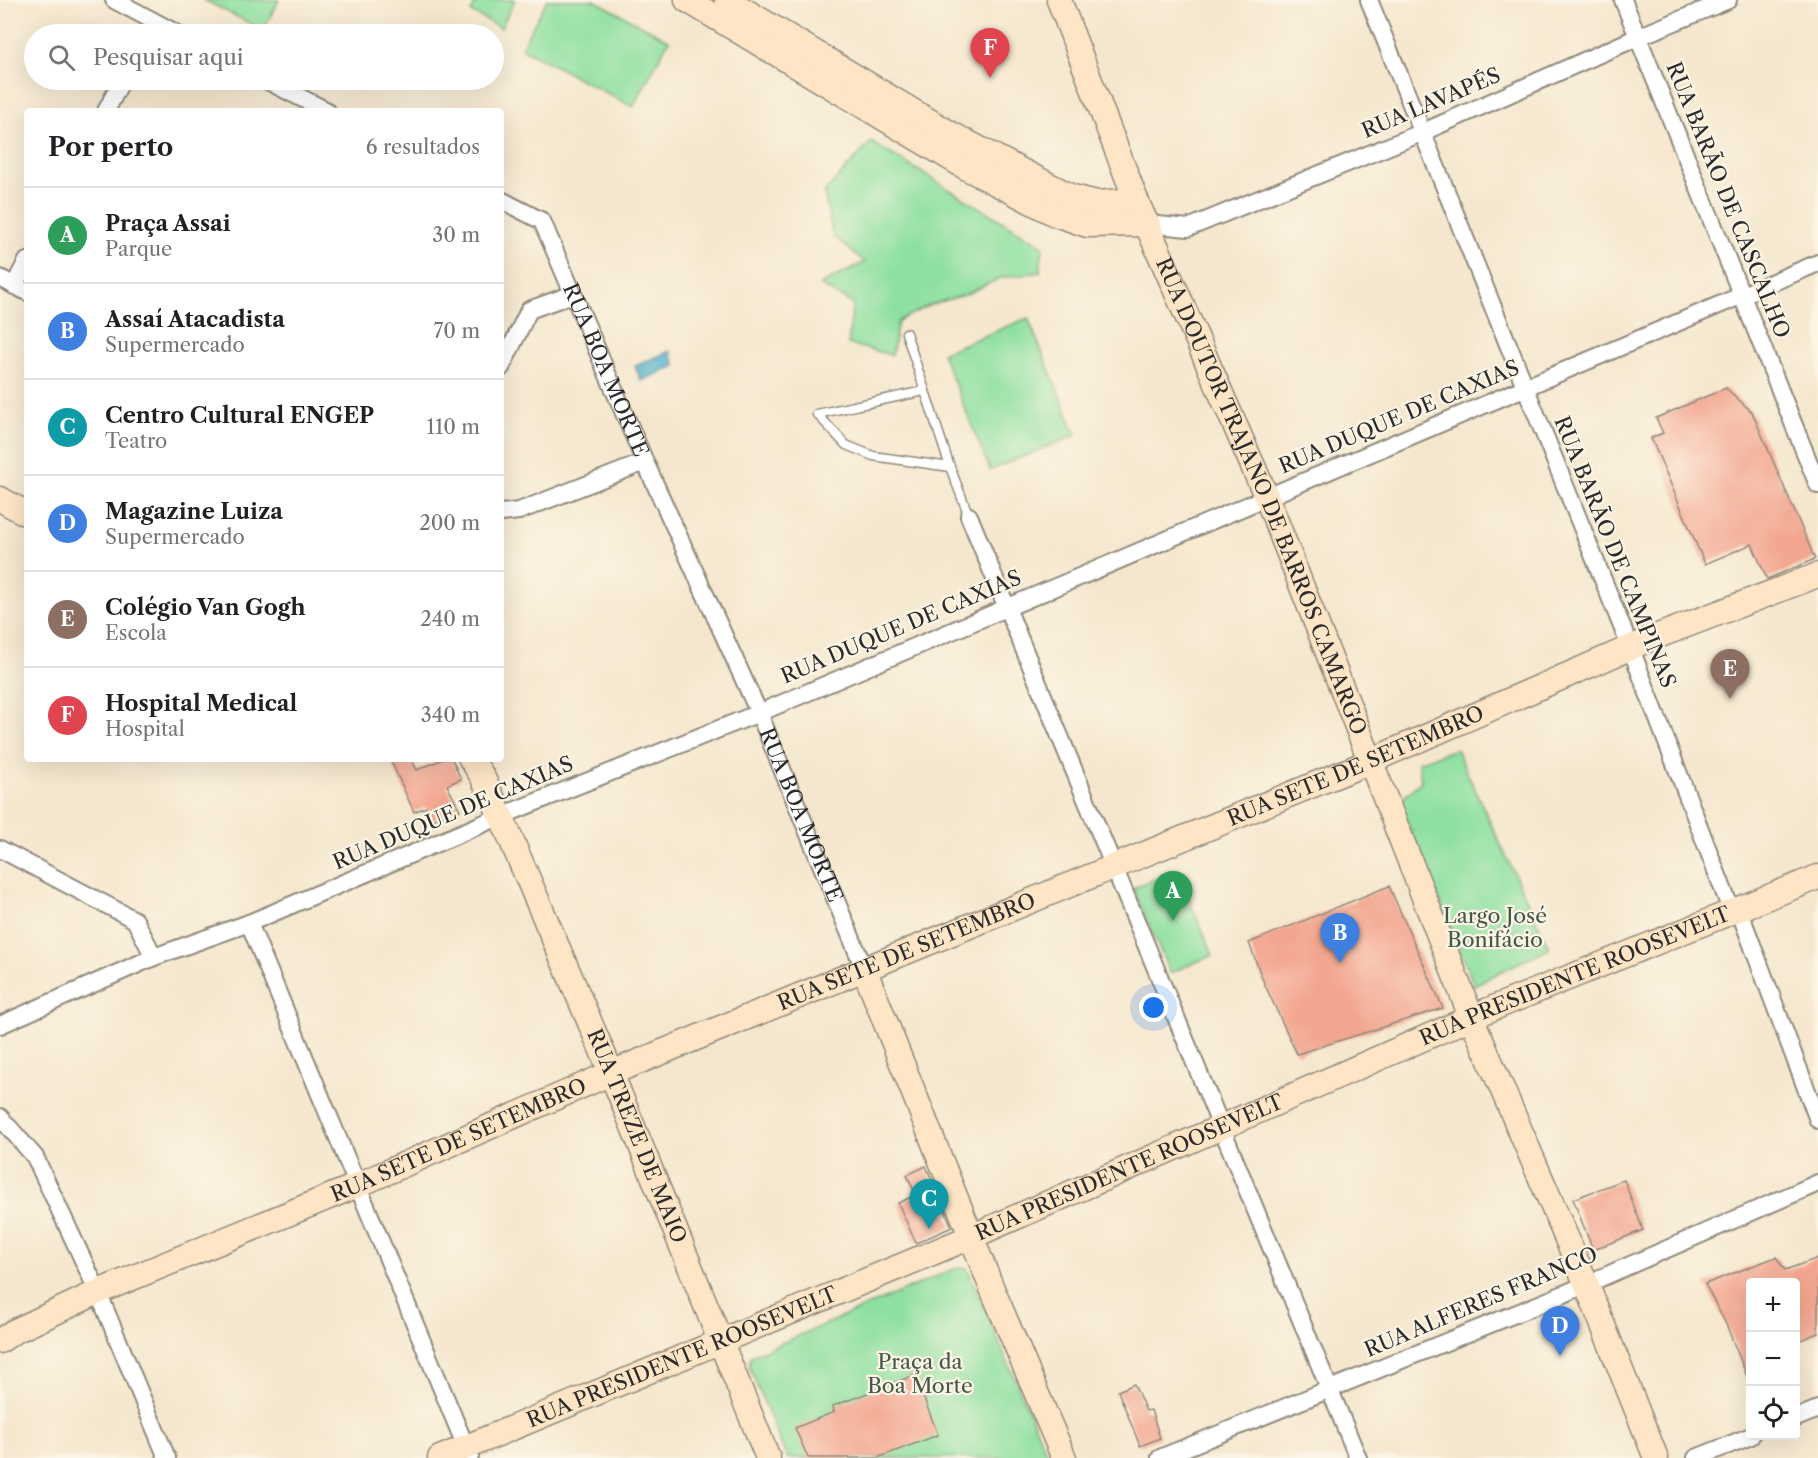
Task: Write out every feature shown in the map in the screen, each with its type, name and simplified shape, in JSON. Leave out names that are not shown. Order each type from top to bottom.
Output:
[{"type":"main road","points":[[687,0],[965,167],[1055,214],[1087,225],[1148,224]]},
{"type":"main road","points":[[727,0],[951,134],[1070,196],[1097,202],[1136,200]]},
{"type":"main road","name":"RUA DOUTOR TRAJANO DE BARROS CAMARGO","points":[[1059,0],[1136,200],[1267,498],[1472,1019],[1586,1283],[1656,1458]]},
{"type":"main road","points":[[0,499],[24,512]]},
{"type":"main road","name":"RUA SETE DE SETEMBRO","points":[[0,1341],[13,1332],[98,1292],[358,1185],[611,1073],[865,971],[1371,761],[1650,639],[1818,575]]},
{"type":"main road","name":"RUA TREZE DE MAIO","points":[[473,762],[501,816],[611,1073],[768,1458]]},
{"type":"main road","name":"RUA PRESIDENTE ROOSEVELT","points":[[440,1458],[468,1453],[720,1340],[973,1236],[1486,1011],[1818,877]]},
{"type":"main road","name":"RUA BOA MORTE","points":[[865,971],[973,1236],[991,1286],[1064,1458]]},
{"type":"street","points":[[114,0],[145,24]]},
{"type":"street","name":"RUA BARÃO DE CAMPINAS","points":[[1369,0],[1631,649],[1728,902],[1739,910],[1818,1120]]},
{"type":"street","name":"RUA BARÃO DE CASCALHO","points":[[1623,0],[1818,485]]},
{"type":"street","name":"RUA LAVAPÉS","points":[[1148,224],[1188,228],[1421,133],[1638,37],[1728,0]]},
{"type":"street","points":[[108,108],[117,90]]},
{"type":"street","points":[[286,90],[321,108]]},
{"type":"street","name":"RUA BOA MORTE","points":[[504,203],[542,222],[645,462],[759,713],[865,971]]},
{"type":"street","name":"RUA DUQUE DE CAXIAS","points":[[0,1025],[154,957],[249,922],[501,816],[759,713],[1006,606],[1267,498],[1818,263]]},
{"type":"street","points":[[14,285],[24,267]]},
{"type":"street","points":[[504,362],[529,310],[573,294]]},
{"type":"street","points":[[504,513],[519,511],[645,462]]},
{"type":"street","points":[[969,516],[1358,1458]]},
{"type":"street","points":[[0,849],[135,920],[154,957]]},
{"type":"street","points":[[249,922],[468,1453]]},
{"type":"street","points":[[0,1117],[35,1157],[98,1292],[167,1458]]},
{"type":"street","name":"RUA ALFERES FRANCO","points":[[1160,1458],[1564,1294],[1818,1183]]},
{"type":"street","points":[[1800,1416],[1818,1409]]},
{"type":"street","points":[[1696,1458],[1746,1438]]},
{"type":"lane","points":[[906,333],[950,467],[969,516]]},
{"type":"lane","points":[[924,391],[817,414],[846,445],[873,456],[950,467]]},
{"type":"green space","points":[[204,0],[279,0],[266,24],[251,24]]},
{"type":"green space","points":[[477,0],[515,0],[503,24],[494,24],[471,12]]},
{"type":"green space","points":[[547,0],[594,0],[669,40],[633,107],[521,48]]},
{"type":"green space","points":[[871,142],[1043,246],[1040,272],[1000,278],[967,294],[930,305],[898,321],[892,355],[848,344],[853,304],[820,285],[865,262],[833,236],[824,193]]},
{"type":"green space","points":[[1028,318],[1076,435],[990,470],[942,353]]},
{"type":"green space","name":"Largo José Bonifácio","points":[[1456,749],[1549,948],[1474,985],[1399,802],[1421,781],[1418,762]]},
{"type":"green space","points":[[1176,870],[1213,955],[1170,973],[1133,888]]},
{"type":"green space","name":"Praça da Boa Morte","points":[[959,1267],[967,1268],[1049,1458],[787,1458],[749,1366],[751,1356]]},
{"type":"water","points":[[670,351],[676,366],[641,381],[635,366]]},
{"type":"building","points":[[1726,388],[1752,412],[1815,559],[1767,579],[1752,544],[1705,564],[1651,438],[1663,433],[1656,418]]},
{"type":"building","points":[[391,762],[413,762],[417,770],[436,762],[453,762],[461,779],[447,785],[460,810],[432,820],[426,807],[414,812]]},
{"type":"building","points":[[1389,886],[1443,1008],[1297,1054],[1264,983],[1249,943]]},
{"type":"building","points":[[926,1166],[952,1227],[916,1243],[898,1203],[916,1195],[907,1175]]},
{"type":"building","points":[[1624,1180],[1643,1230],[1593,1250],[1573,1199]]},
{"type":"building","points":[[1776,1257],[1785,1270],[1818,1258],[1818,1333],[1800,1340],[1800,1278],[1746,1278],[1746,1374],[1726,1324],[1705,1284]]},
{"type":"building","points":[[915,1375],[938,1435],[877,1458],[808,1458],[795,1428],[834,1412],[833,1406]]},
{"type":"building","points":[[1134,1384],[1146,1411],[1151,1410],[1160,1438],[1140,1446],[1118,1391]]},
{"type":"place","name":"Hospital Medical","points":[[990,78]]},
{"type":"place","name":"Colégio Van Gogh","points":[[1730,699]]},
{"type":"place","name":"Praça Assai","points":[[1173,921]]},
{"type":"place","name":"Assaí Atacadista","points":[[1340,963]]},
{"type":"place","name":"Centro Cultural ENGEP","points":[[929,1229]]},
{"type":"place","name":"Magazine Luiza","points":[[1560,1356]]}]
